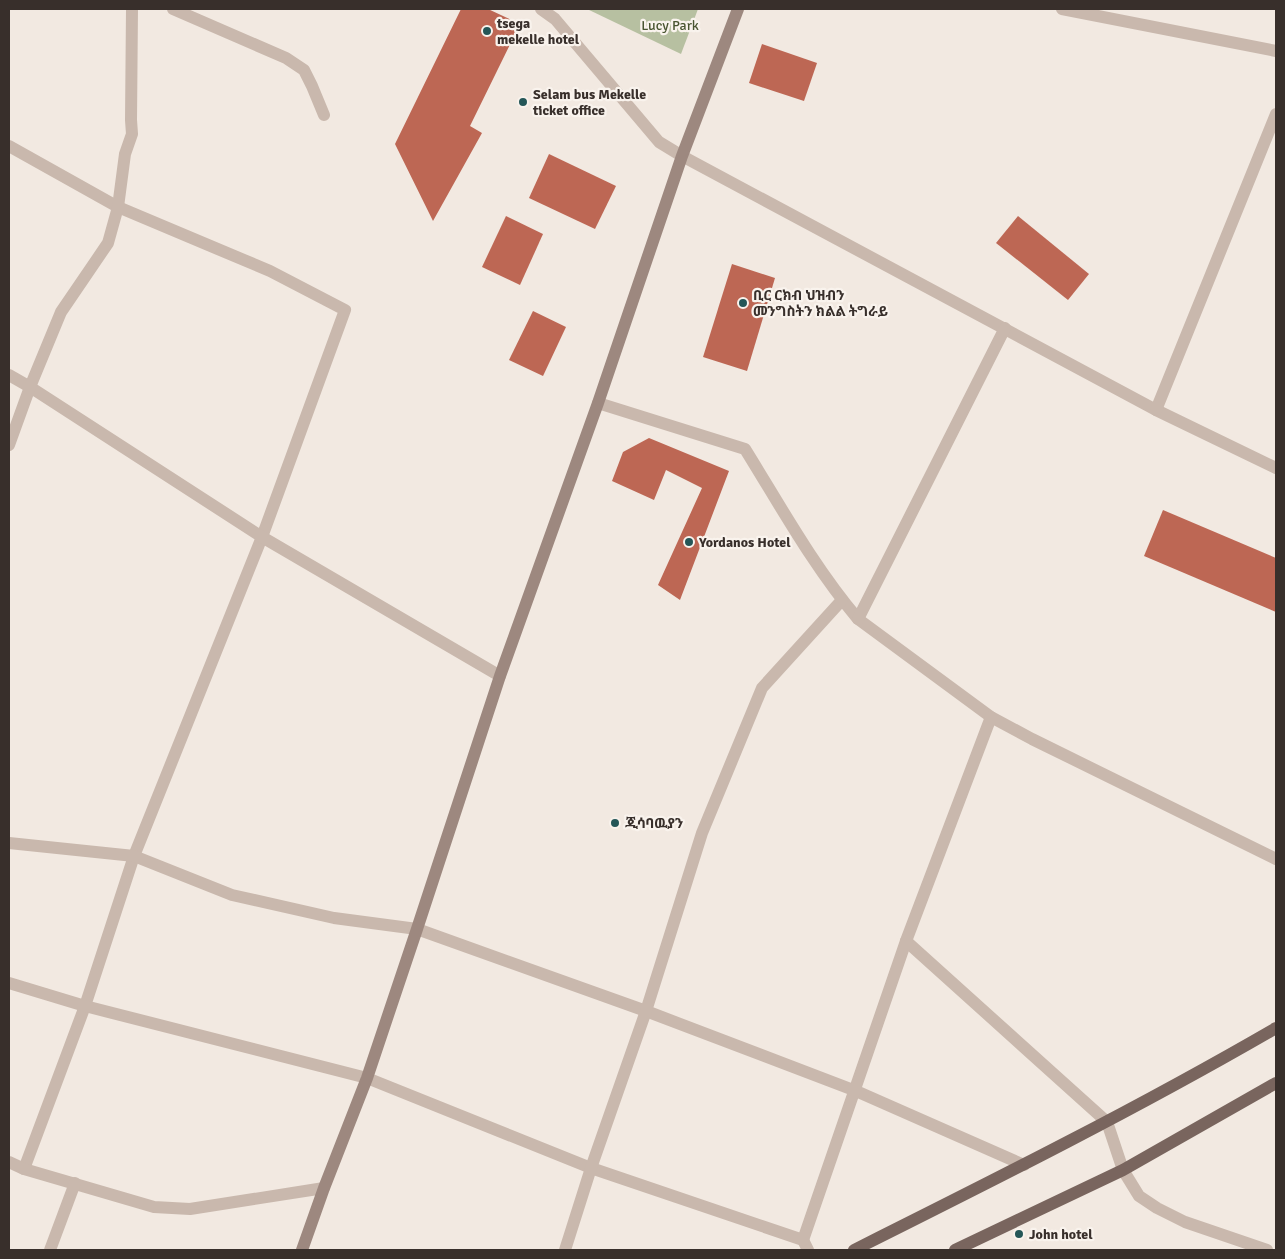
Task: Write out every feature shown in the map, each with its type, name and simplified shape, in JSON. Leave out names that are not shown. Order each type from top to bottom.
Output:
[{"type":"main road","points":[[854,1250],[1107,1122],[1276,1028]]},
{"type":"main road","points":[[955,1250],[1123,1170],[1276,1083]]},
{"type":"street","points":[[9,445],[30,387],[61,312],[108,243],[118,207],[125,154],[132,134],[132,9]]},
{"type":"street","points":[[173,9],[286,58],[304,70],[324,115]]},
{"type":"street","points":[[541,9],[554,19],[659,142],[1156,410],[1276,468]]},
{"type":"street","points":[[302,1250],[367,1078],[500,676],[598,403],[682,156],[738,9]]},
{"type":"street","points":[[1062,9],[1276,51]]},
{"type":"street","points":[[1156,410],[1276,114]]},
{"type":"street","points":[[9,146],[118,207],[270,271],[345,310],[262,537],[134,856],[86,1006],[24,1169]]},
{"type":"street","points":[[858,619],[1005,328]]},
{"type":"street","points":[[9,375],[262,537],[500,676]]},
{"type":"street","points":[[598,403],[745,449],[808,551],[842,600],[858,619],[991,717],[1276,859]]},
{"type":"street","points":[[565,1250],[591,1168],[646,1011],[702,833],[762,688],[842,600]]},
{"type":"street","points":[[9,983],[86,1006],[367,1078],[591,1168],[806,1245],[906,941],[991,717]]},
{"type":"street","points":[[9,843],[134,856],[232,895],[334,918],[417,929],[646,1011],[856,1091],[1024,1165]]},
{"type":"street","points":[[906,941],[1107,1122],[1123,1170],[1139,1196],[1157,1208],[1185,1222],[1267,1250]]},
{"type":"street","points":[[9,1162],[24,1169],[154,1207],[190,1209],[324,1188]]},
{"type":"street","points":[[50,1250],[75,1183]]},
{"type":"green space","name":"Lucy Park","points":[[587,9],[698,9],[681,54]]},
{"type":"building","points":[[461,9],[488,9],[520,24],[470,126],[482,133],[433,221],[395,144]]},
{"type":"building","points":[[762,44],[817,63],[804,101],[749,83]]},
{"type":"building","points":[[549,154],[616,186],[595,229],[529,198]]},
{"type":"building","points":[[506,216],[543,234],[520,285],[482,267]]},
{"type":"building","points":[[1018,216],[1089,274],[1068,300],[996,243]]},
{"type":"building","points":[[732,264],[775,278],[747,371],[703,357]]},
{"type":"building","points":[[533,311],[566,327],[543,376],[509,360]]},
{"type":"building","name":"Yordanos Hotel","points":[[649,438],[729,471],[680,600],[658,585],[702,488],[666,470],[654,500],[612,481],[623,452]]},
{"type":"building","points":[[1163,510],[1276,558],[1276,612],[1144,556]]},
{"type":"place","name":"tsega mekelle hotel","points":[[487,31]]},
{"type":"place","name":"Selam bus Mekelle ticket office","points":[[523,102]]},
{"type":"place","name":"ቢር ርክብ ህዝብን መንግስትን ክልል ትግራይ","points":[[743,303]]},
{"type":"place","name":"Yordanos Hotel","points":[[689,542]]},
{"type":"place","name":"ጂሳባዉያን","points":[[615,823]]},
{"type":"place","name":"John hotel","points":[[1019,1234]]}]
